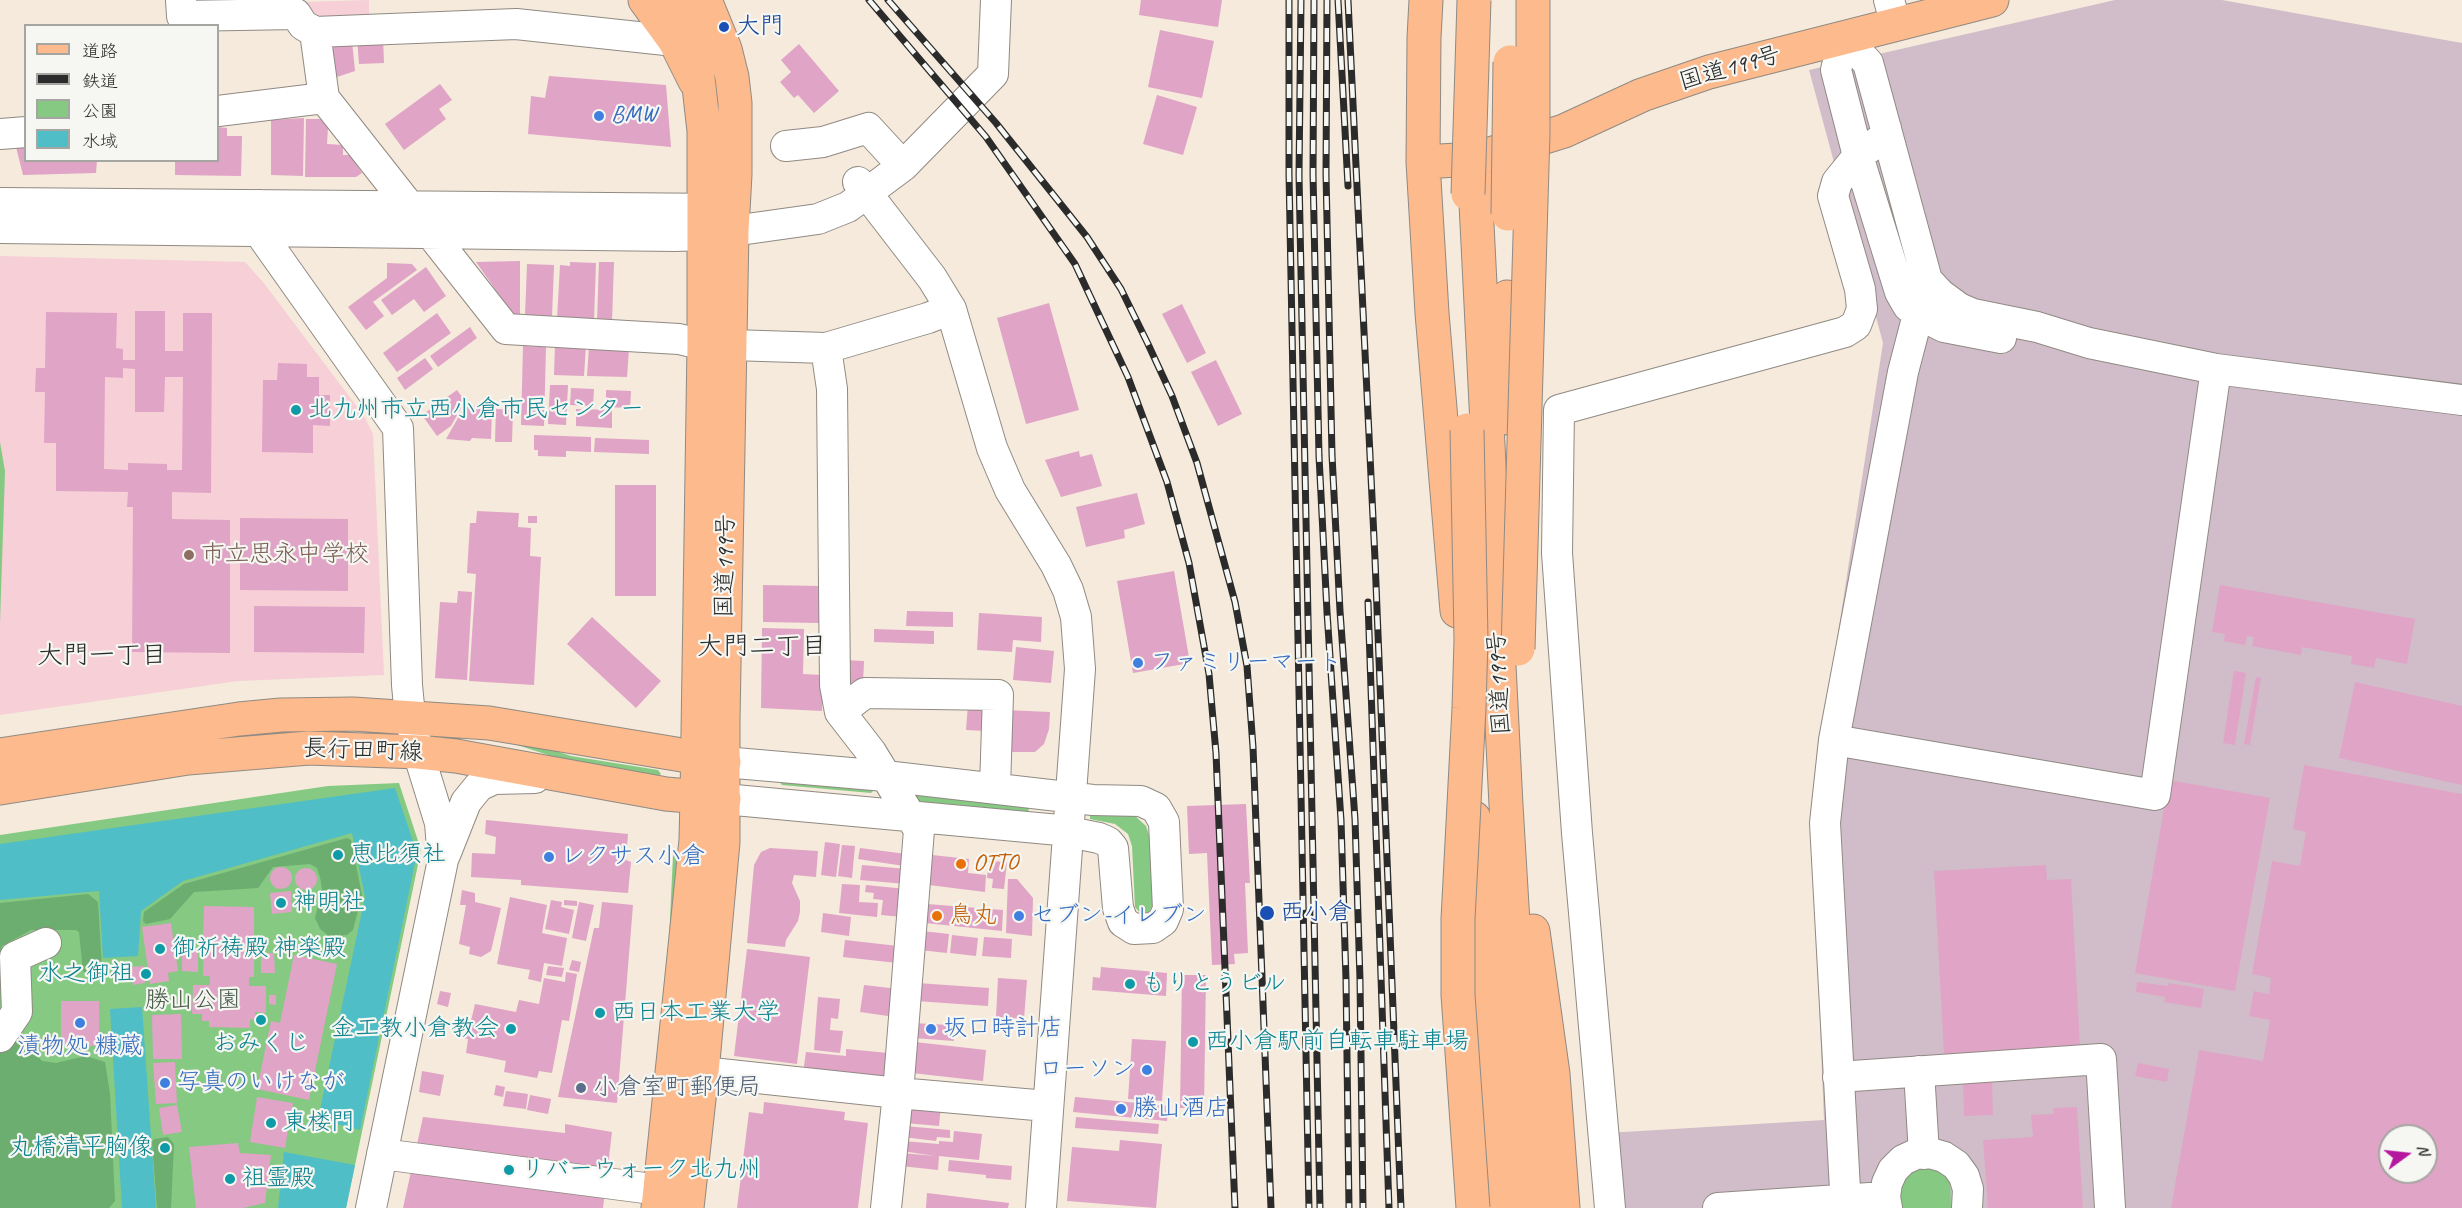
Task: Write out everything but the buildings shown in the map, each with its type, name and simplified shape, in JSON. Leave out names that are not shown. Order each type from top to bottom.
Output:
[{"type":"main road","points":[[645,0],[675,41],[702,102]]},
{"type":"main road","name":"国道199号","points":[[678,0],[695,51],[719,221]]},
{"type":"main road","name":"国道199号","points":[[659,1199],[695,852],[710,798],[710,760],[723,709],[717,345],[719,221],[735,103],[725,49],[705,0]]},
{"type":"main road","name":"国道199号","points":[[1426,0],[1423,162],[1433,325],[1483,923],[1498,1208]]},
{"type":"main road","points":[[1465,0],[1468,194],[1467,430],[1471,640],[1458,930],[1459,1006],[1473,1208]]},
{"type":"main road","points":[[1468,194],[1476,0]]},
{"type":"main road","name":"国道199号","points":[[1476,0],[1474,159],[1506,805],[1530,1208]]},
{"type":"main road","points":[[1511,0],[1508,383],[1521,801],[1527,883],[1553,1074],[1563,1208]]},
{"type":"main road","points":[[1518,650],[1533,133],[1533,0]]},
{"type":"main road","name":"国道199号","points":[[1423,162],[1474,159],[1564,131],[1642,94],[1709,72],[1844,38],[1893,12],[1992,0]]},
{"type":"main road","name":"長行田町線","points":[[0,755],[249,718],[353,714],[489,723],[710,760]]},
{"type":"main road","name":"長行田町線","points":[[0,788],[188,758],[309,748],[418,752],[509,764],[565,777],[666,794],[710,798]]},
{"type":"main road","name":"国道199号","points":[[687,1208],[723,842],[710,798]]},
{"type":"street","points":[[181,0],[182,16],[296,14],[303,25],[315,32],[516,24],[675,41]]},
{"type":"street","points":[[0,203],[429,232],[719,221],[813,205],[863,188],[961,108],[993,74],[996,0]]},
{"type":"street","points":[[315,32],[324,98],[506,329],[679,339],[717,345],[826,348],[951,309]]},
{"type":"street","points":[[1844,38],[1868,63],[1927,280],[1940,294],[1959,308],[1973,314],[2037,327],[2089,343],[2216,369],[2462,400]]},
{"type":"street","points":[[1844,38],[1836,70],[1858,156],[1900,292],[1908,306],[1918,314],[1944,327],[1962,332],[2033,342],[2089,343]]},
{"type":"street","points":[[219,111],[324,98]]},
{"type":"street","points":[[786,146],[824,142],[868,128],[899,160]]},
{"type":"street","points":[[1610,1208],[1577,833],[1557,554],[1559,410],[1845,332],[1856,325],[1862,309],[1860,289],[1833,196],[1837,182],[1858,156],[1884,137],[1886,128]]},
{"type":"street","points":[[0,134],[24,132]]},
{"type":"street","points":[[863,188],[932,278],[951,309],[992,448],[1010,490],[1056,565],[1068,590],[1076,617],[1080,669],[1041,1208]]},
{"type":"street","points":[[0,228],[259,219],[408,206],[719,221]]},
{"type":"street","points":[[259,219],[398,428],[410,716],[418,752],[440,823],[443,860]]},
{"type":"street","points":[[1845,1203],[1825,823],[1834,740],[1903,372],[1927,280]]},
{"type":"street","points":[[826,348],[832,389],[835,685],[840,712],[871,752],[919,830],[898,1093],[886,1208]]},
{"type":"street","points":[[1834,740],[2155,795],[2216,369]]},
{"type":"street","points":[[840,712],[865,693],[998,695],[995,788]]},
{"type":"street","points":[[710,760],[885,776],[1070,797],[1141,801],[1156,808],[1165,830],[1169,900],[1166,916],[1153,928],[1141,930],[1128,927],[1122,922],[1118,909],[1113,848],[1104,839],[1067,831],[710,798]]},
{"type":"street","points":[[371,1208],[443,860],[466,802],[479,786],[494,779],[565,777]]},
{"type":"street","points":[[0,1038],[17,1012],[15,957],[46,944]]},
{"type":"street","points":[[1838,1077],[2101,1059],[2110,1208]]},
{"type":"street","points":[[1919,1071],[1924,1154]]},
{"type":"street","points":[[702,1072],[1047,1106]]},
{"type":"street","points":[[382,1154],[659,1199]]},
{"type":"street","points":[[1718,1208],[1886,1202],[1887,1183],[1893,1170],[1903,1160],[1924,1154],[1944,1157],[1956,1165],[1964,1176],[1968,1189],[1966,1208]]},
{"type":"shaded area","points":[[369,0],[369,25],[303,15],[302,2]]},
{"type":"shaded area","points":[[2115,0],[2222,0],[2462,43],[2462,1208],[1614,1208],[1607,1133],[1824,1120],[1811,807],[1883,343],[1809,70]]},
{"type":"shaded area","name":"市立思永中学校","points":[[0,256],[245,262],[263,282],[364,416],[373,434],[384,675],[238,681],[0,715]]},
{"type":"green space","points":[[0,442],[5,471],[0,623]]},
{"type":"green space","points":[[510,736],[571,756],[658,770],[661,774],[658,776],[570,762],[511,743]]},
{"type":"green space","points":[[778,780],[875,789],[871,793],[782,785]]},
{"type":"green space","name":"勝山公園","points":[[399,783],[421,850],[346,1208],[0,1208],[0,835],[328,786]]},
{"type":"green space","points":[[911,794],[1029,806],[1029,809],[1028,812],[961,809],[915,801]]},
{"type":"green space","points":[[1090,812],[1133,814],[1146,826],[1150,838],[1154,902],[1149,912],[1141,914],[1135,907],[1132,846],[1128,834],[1115,824],[1090,819]]},
{"type":"green space","points":[[347,838],[351,840],[362,895],[353,930],[347,935],[329,936],[320,929],[315,918],[322,889],[317,868],[310,864],[273,867],[258,888],[194,892],[170,919],[146,924],[143,921],[144,912],[184,884]]},
{"type":"green space","points":[[673,855],[679,856],[668,963]]},
{"type":"green space","points":[[88,894],[98,902],[102,969],[100,972],[86,973],[83,971],[79,932],[76,930],[31,930],[2,946],[0,952],[0,903]]},
{"type":"green space","points":[[18,1035],[42,1061],[56,1063],[86,1056],[105,1062],[110,1094],[115,1201],[109,1208],[0,1208],[0,1052]]},
{"type":"green space","points":[[168,1137],[174,1144],[171,1208],[157,1208],[152,1142],[154,1139]]},
{"type":"green space","points":[[1923,1164],[1950,1176],[1951,1208],[1898,1208],[1898,1180]]},
{"type":"water","points":[[395,788],[417,853],[360,1130],[318,1119],[365,897],[352,833],[183,881],[141,911],[138,956],[103,958],[99,891],[0,900],[0,844]]},
{"type":"water","points":[[142,1007],[156,1208],[122,1208],[110,1009]]},
{"type":"water","points":[[284,1152],[355,1165],[346,1208],[278,1208]]},
{"type":"railway","points":[[869,0],[986,137],[1075,264],[1128,377],[1167,482],[1189,563],[1209,674],[1216,753],[1235,1208]]},
{"type":"railway","points":[[888,0],[996,123],[1087,237],[1121,289],[1148,344],[1172,396],[1197,463],[1235,602],[1247,666],[1253,747],[1271,1208]]},
{"type":"railway","points":[[1289,0],[1289,174],[1309,1208]]},
{"type":"railway","points":[[1301,0],[1299,175],[1320,1208]]},
{"type":"railway","points":[[1314,0],[1313,174],[1319,456],[1341,820],[1349,1208]]},
{"type":"railway","points":[[1327,0],[1326,174],[1332,455],[1340,611],[1355,819],[1363,1208]]},
{"type":"railway","points":[[1338,0],[1348,186]]},
{"type":"railway","points":[[1348,0],[1375,559],[1401,1208]]},
{"type":"railway","points":[[1368,602],[1389,1208]]},
{"type":"place","name":"大門","points":[[724,27]]},
{"type":"place","name":"BMW","points":[[599,116]]},
{"type":"place","name":"北九州市立西小倉市民センター","points":[[296,410]]},
{"type":"place","name":"市立思永中学校","points":[[189,555]]},
{"type":"place","name":"ファミリーマート","points":[[1138,663]]},
{"type":"place","name":"恵比須社","points":[[338,855]]},
{"type":"place","name":"レクサス小倉","points":[[549,857]]},
{"type":"place","name":"OTTO","points":[[961,864]]},
{"type":"place","name":"神明社","points":[[281,903]]},
{"type":"place","name":"西小倉","points":[[1267,913]]},
{"type":"place","name":"鳥丸","points":[[937,916]]},
{"type":"place","name":"セブン-イレブン","points":[[1019,916]]},
{"type":"place","name":"御祈祷殿 神楽殿","points":[[160,949]]},
{"type":"place","name":"水之御祖","points":[[146,974]]},
{"type":"place","name":"もりとうビル","points":[[1130,984]]},
{"type":"place","name":"西日本工業大学","points":[[600,1013]]},
{"type":"place","name":"おみくじ","points":[[261,1020]]},
{"type":"place","name":"漬物処 糠蔵","points":[[80,1023]]},
{"type":"place","name":"金工教小倉教会","points":[[511,1029]]},
{"type":"place","name":"坂口時計店","points":[[931,1029]]},
{"type":"place","name":"西小倉駅前自転車駐車場","points":[[1193,1042]]},
{"type":"place","name":"ローソン","points":[[1147,1070]]},
{"type":"place","name":"写真のいけなが","points":[[165,1083]]},
{"type":"place","name":"小倉室町郵便局","points":[[581,1088]]},
{"type":"place","name":"勝山酒店","points":[[1121,1109]]},
{"type":"place","name":"東楼門","points":[[271,1123]]},
{"type":"place","name":"丸橋清平胸像","points":[[165,1148]]},
{"type":"place","name":"リバーウォーク北九州","points":[[509,1170]]},
{"type":"place","name":"祖霊殿","points":[[230,1179]]},
{"type":"district","name":"大門二丁目","points":[[762,647]]},
{"type":"district","name":"大門一丁目","points":[[102,656]]}]
